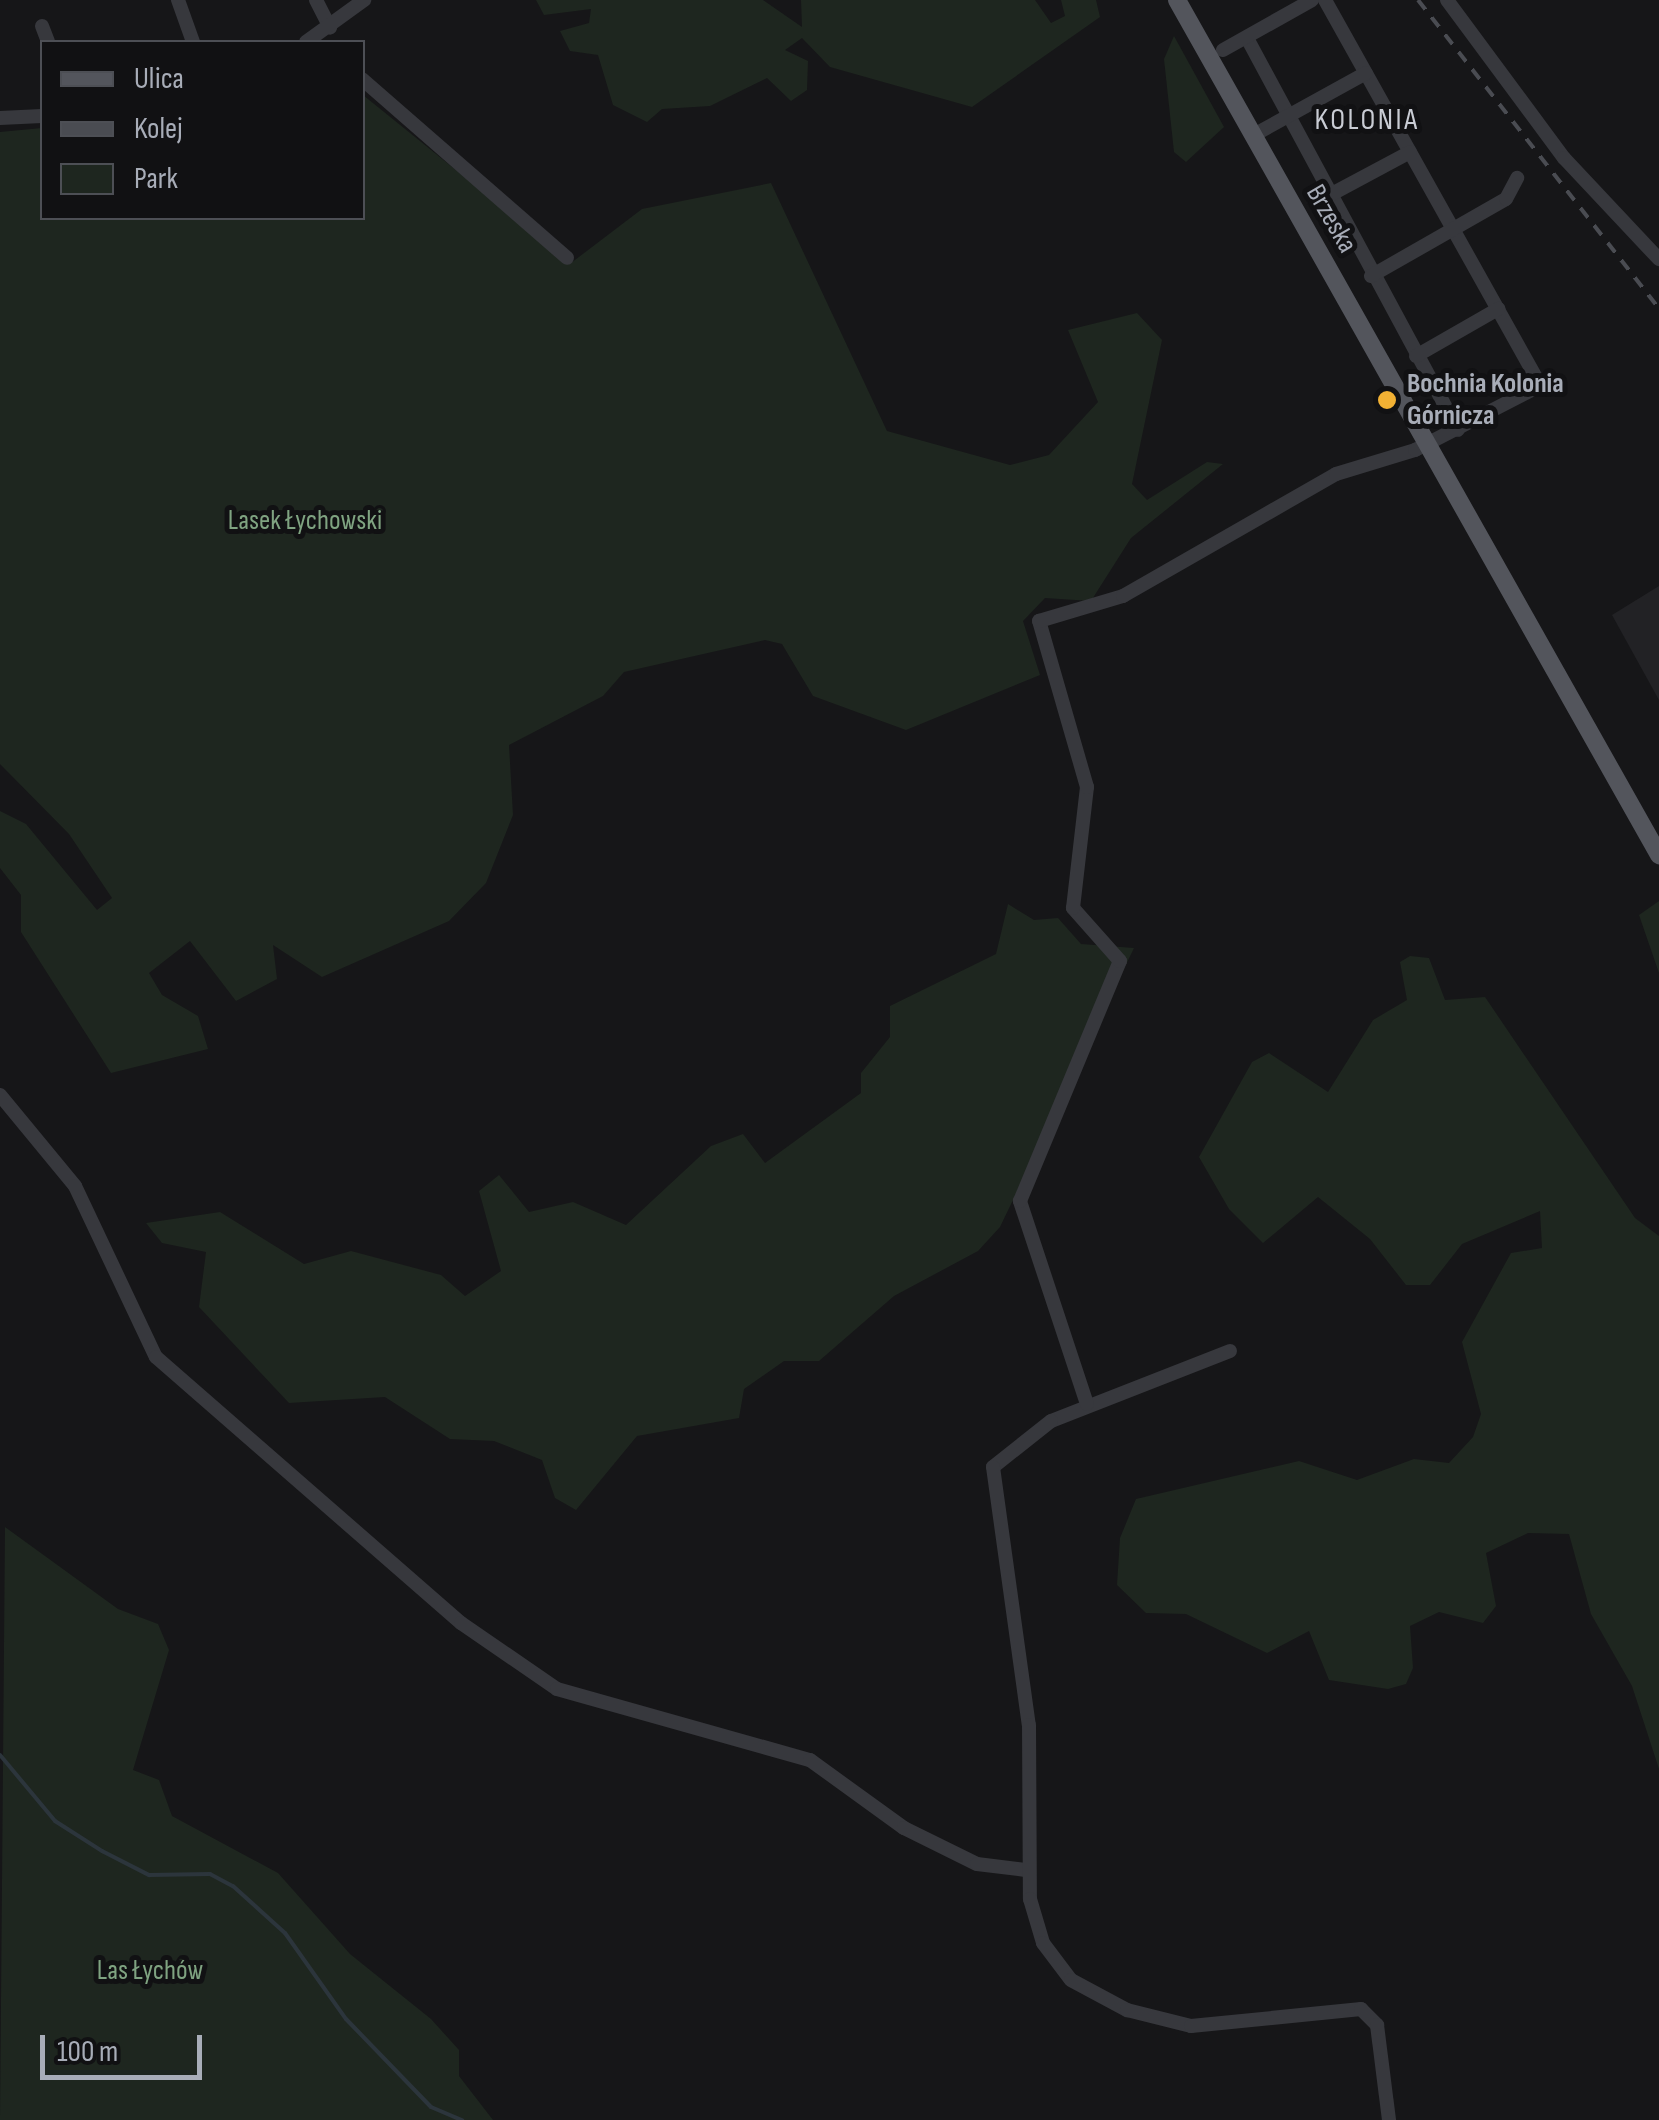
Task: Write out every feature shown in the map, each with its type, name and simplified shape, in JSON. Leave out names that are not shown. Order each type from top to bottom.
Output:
[{"type":"main road","name":"Brzeska","points":[[1175,0],[1636,813],[1654,834],[1659,855]]},
{"type":"street","points":[[178,0],[193,40]]},
{"type":"street","points":[[316,0],[320,38]]},
{"type":"street","points":[[320,38],[364,0]]},
{"type":"street","points":[[1223,50],[1312,0]]},
{"type":"street","points":[[1087,1404],[1020,1201],[1120,962],[1072,908],[1087,787],[1036,628],[1048,616],[1122,596],[1336,474],[1427,444],[1545,384],[1498,310],[1325,0]]},
{"type":"street","points":[[1448,0],[1564,158],[1659,260]]},
{"type":"street","points":[[42,26],[47,40]]},
{"type":"street","points":[[1247,38],[1371,276],[1458,430]]},
{"type":"street","points":[[1252,136],[1366,73]]},
{"type":"street","points":[[365,81],[567,258]]},
{"type":"street","points":[[0,118],[40,116]]},
{"type":"street","points":[[1328,196],[1410,152]]},
{"type":"street","points":[[1371,276],[1506,199],[1517,178]]},
{"type":"street","points":[[1416,356],[1498,310]]},
{"type":"street","points":[[0,1095],[76,1186],[156,1357],[461,1624],[557,1690],[810,1760],[904,1828],[977,1864],[1026,1870]]},
{"type":"street","points":[[1230,1350],[1087,1404],[1006,1448],[990,1481],[1029,1725],[1026,1870],[1042,1944],[1071,1980],[1128,2010],[1191,2026],[1362,2009],[1377,2025],[1389,2120]]},
{"type":"shaded area","points":[[1659,586],[1659,700],[1612,615]]},
{"type":"green space","points":[[536,0],[763,0],[802,27],[801,0],[1035,0],[1051,23],[1065,16],[1061,0],[1096,0],[1100,17],[972,107],[830,67],[802,38],[785,50],[808,61],[807,90],[791,101],[767,78],[710,106],[662,109],[647,122],[613,105],[598,55],[570,51],[560,31],[589,23],[591,9],[544,15]]},
{"type":"green space","points":[[1174,36],[1224,127],[1186,162],[1174,152],[1164,59]]},
{"type":"green space","name":"Lasek Łychowski","points":[[365,97],[571,263],[642,209],[771,183],[887,431],[1010,465],[1049,455],[1098,402],[1068,330],[1137,313],[1162,340],[1132,484],[1147,500],[1207,462],[1223,464],[1131,538],[1091,601],[1045,598],[1023,621],[1040,675],[906,730],[813,696],[782,644],[765,640],[624,672],[603,696],[509,745],[513,815],[486,883],[449,921],[322,977],[273,945],[277,979],[236,1001],[190,941],[149,973],[162,995],[198,1016],[208,1049],[111,1073],[21,932],[21,895],[0,868],[0,811],[26,824],[97,910],[112,898],[69,834],[0,764],[0,132],[40,128],[40,220],[365,220]]},
{"type":"green space","points":[[1659,901],[1659,973],[1639,915]]},
{"type":"green space","points":[[1008,904],[1034,920],[1058,918],[1081,944],[1134,948],[1000,1227],[978,1251],[894,1296],[819,1361],[784,1361],[744,1389],[739,1418],[637,1436],[576,1510],[555,1498],[542,1460],[494,1441],[450,1439],[385,1397],[289,1403],[199,1307],[206,1252],[162,1243],[146,1223],[220,1212],[304,1264],[351,1251],[441,1275],[465,1296],[501,1271],[479,1191],[499,1175],[529,1212],[573,1202],[626,1225],[711,1146],[743,1134],[765,1163],[861,1093],[861,1073],[890,1037],[890,1006],[996,954]]},
{"type":"green space","points":[[1410,956],[1429,958],[1445,1000],[1485,997],[1635,1218],[1659,1236],[1659,1769],[1632,1686],[1591,1614],[1569,1534],[1528,1533],[1486,1553],[1496,1606],[1483,1623],[1439,1612],[1410,1626],[1413,1668],[1406,1684],[1388,1689],[1329,1680],[1309,1631],[1267,1653],[1186,1614],[1146,1613],[1117,1585],[1120,1538],[1136,1499],[1299,1461],[1357,1480],[1414,1459],[1449,1463],[1473,1437],[1481,1414],[1462,1342],[1511,1253],[1542,1248],[1540,1211],[1462,1244],[1430,1285],[1406,1285],[1370,1239],[1318,1197],[1263,1243],[1229,1209],[1199,1157],[1252,1062],[1269,1053],[1328,1092],[1373,1020],[1407,1000],[1400,962]]},
{"type":"green space","name":"Las Łychów","points":[[5,1527],[118,1609],[158,1624],[169,1650],[133,1770],[159,1780],[172,1816],[278,1873],[350,1954],[431,2019],[459,2050],[459,2076],[493,2120],[0,2120]]},
{"type":"waterway","points":[[0,1755],[55,1821],[102,1851],[149,1875],[210,1874],[233,1886],[285,1933],[346,2019],[431,2107],[462,2120]]},
{"type":"railway","points":[[1418,0],[1659,309]]},
{"type":"place","name":"Bochnia Kolonia Górnicza","points":[[1387,400]]},
{"type":"district","name":"KOLONIA","points":[[1367,120]]}]
